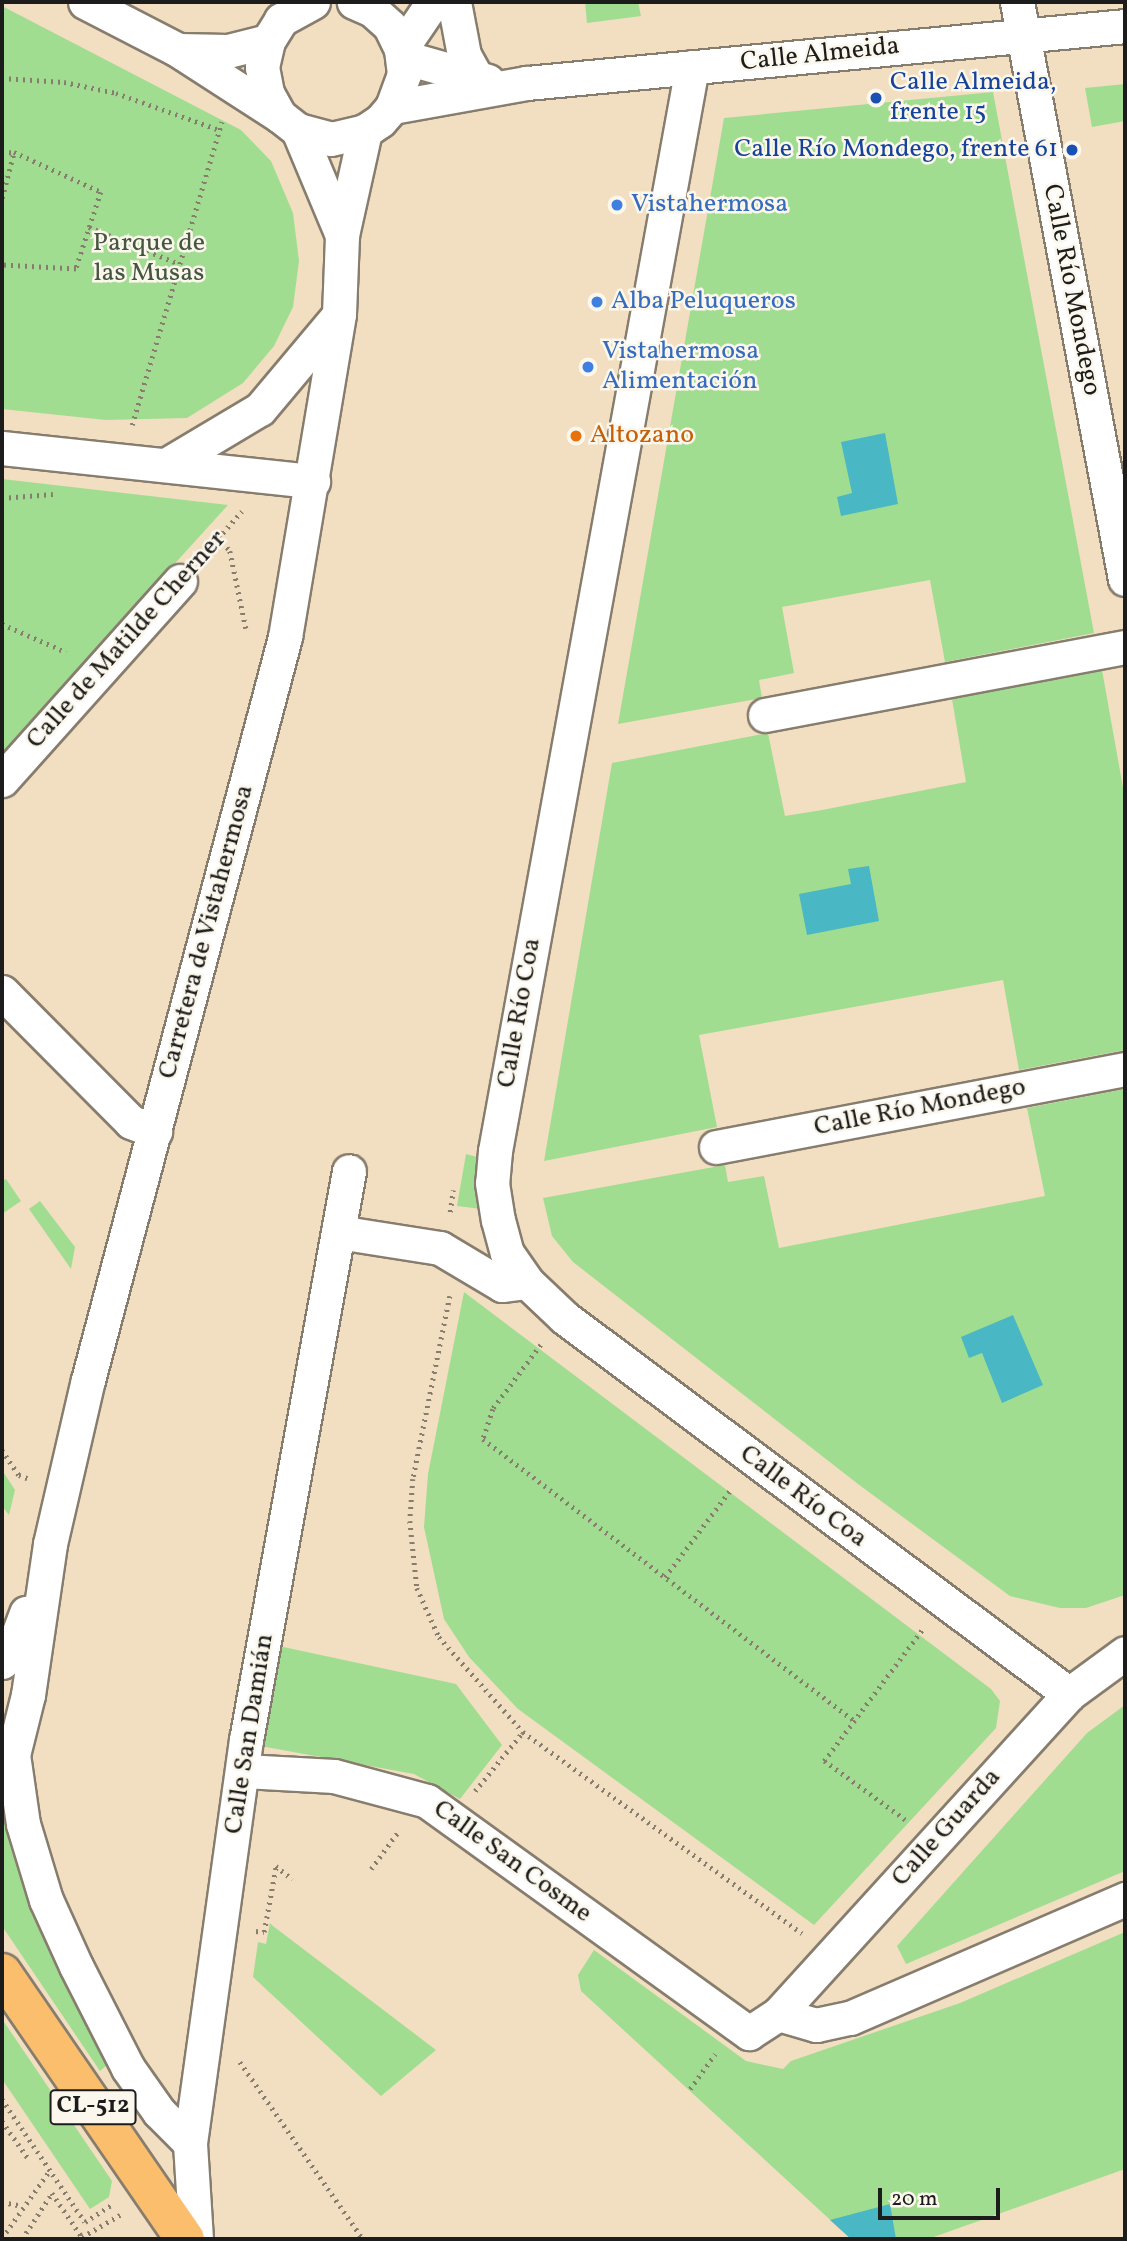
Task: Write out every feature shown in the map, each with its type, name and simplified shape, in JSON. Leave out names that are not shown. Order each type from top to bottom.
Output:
[{"type":"main road","name":"CL-512","points":[[2,1973],[138,2197],[185,2239]]},
{"type":"street","points":[[85,2],[178,50],[289,123],[331,139],[365,131],[392,107],[402,83],[402,53],[390,26],[372,10],[354,2]]},
{"type":"street","points":[[402,53],[433,2]]},
{"type":"street","points":[[454,2],[464,55],[478,80]]},
{"type":"street","name":"Calle Río Mondego","points":[[1017,2],[1020,35],[1125,579]]},
{"type":"street","points":[[178,50],[228,51],[268,41],[281,20],[305,3]]},
{"type":"street","name":"Calle Almeida","points":[[392,107],[515,85],[1125,26]]},
{"type":"street","name":"Carretera de Vistahermosa","points":[[268,41],[262,66],[267,93],[289,123],[342,235]]},
{"type":"street","name":"Calle Almeida","points":[[402,53],[478,80],[515,85]]},
{"type":"street","name":"Calle Río Coa","points":[[692,67],[495,1151],[492,1183],[498,1220],[507,1253],[527,1282],[628,1367],[1069,1694]]},
{"type":"street","name":"Carretera de Vistahermosa","points":[[2,1662],[18,1636],[50,1544],[285,637],[339,314],[342,235],[365,131]]},
{"type":"street","points":[[166,465],[260,409],[339,314]]},
{"type":"street","points":[[2,448],[313,481]]},
{"type":"street","name":"Calle de Matilde Cherner","points":[[2,780],[180,581]]},
{"type":"street","points":[[765,715],[1125,647]]},
{"type":"street","points":[[2,992],[131,1122],[155,1131]]},
{"type":"street","name":"Calle Río Mondego","points":[[716,1147],[1125,1069]]},
{"type":"street","name":"Calle San Damián","points":[[196,2239],[190,2143],[244,1771],[246,1740],[349,1171]]},
{"type":"street","points":[[338,1232],[440,1248],[502,1285],[527,1282]]},
{"type":"street","name":"Carretera de Vistahermosa","points":[[50,1544],[28,1695],[8,1748],[23,1824],[46,1899],[128,2068],[159,2112],[190,2143]]},
{"type":"street","name":"Calle Guarda","points":[[749,2033],[778,2014],[1069,1694],[1125,1653]]},
{"type":"street","name":"Calle San Cosme","points":[[244,1771],[334,1776],[427,1801],[749,2033]]},
{"type":"street","points":[[778,2014],[816,2025],[850,2018],[1125,1899]]},
{"type":"path","points":[[2,78],[64,82],[116,93],[220,130]]},
{"type":"path","points":[[131,429],[226,113]]},
{"type":"path","points":[[2,198],[14,152]]},
{"type":"path","points":[[2,153],[14,152],[101,192],[76,269],[2,265]]},
{"type":"path","points":[[89,227],[179,264]]},
{"type":"path","name":"Calle de Matilde Cherner","points":[[180,581],[252,500]]},
{"type":"path","points":[[219,536],[230,551],[248,639]]},
{"type":"path","points":[[2,624],[102,667]]},
{"type":"path","points":[[448,1223],[455,1178]]},
{"type":"path","points":[[452,1289],[413,1479],[411,1560],[439,1637],[523,1732],[808,1936]]},
{"type":"path","points":[[541,1345],[493,1409],[483,1439],[855,1721]]},
{"type":"path","points":[[2,1450],[19,1475],[28,1479]]},
{"type":"path","points":[[665,1577],[732,1488]]},
{"type":"path","points":[[914,1827],[824,1761],[924,1628]]},
{"type":"path","points":[[467,1800],[523,1732]]},
{"type":"path","points":[[371,1869],[405,1823]]},
{"type":"path","points":[[264,1932],[276,1866],[292,1879]]},
{"type":"path","points":[[690,2089],[718,2052]]},
{"type":"path","points":[[237,2057],[363,2239]]},
{"type":"path","points":[[2,2099],[85,2222],[138,2197]]},
{"type":"path","points":[[2,2121],[28,2158]]},
{"type":"path","points":[[2,2238],[22,2206],[50,2170]]},
{"type":"path","points":[[22,2239],[51,2193],[82,2237],[138,2197]]},
{"type":"path","points":[[2,2202],[22,2206]]},
{"type":"green space","points":[[585,2],[638,2],[641,16],[587,23]]},
{"type":"green space","name":"Parque de las Musas","points":[[2,6],[241,130],[271,161],[293,213],[299,261],[293,307],[274,346],[243,383],[187,418],[106,420],[2,409]]},
{"type":"green space","points":[[1125,84],[1125,121],[1092,127],[1085,88]]},
{"type":"green space","points":[[993,92],[1094,633],[945,662],[930,580],[782,607],[794,673],[759,680],[762,698],[618,724],[724,118]]},
{"type":"green space","points":[[2,479],[228,505],[2,754]]},
{"type":"green space","points":[[1102,670],[1125,799],[1125,1050],[1019,1070],[1003,980],[699,1035],[717,1127],[544,1161],[612,763],[768,733],[785,816],[822,810],[966,782],[952,699]]},
{"type":"green space","points":[[1125,1089],[1125,1595],[1086,1608],[1060,1608],[1010,1596],[858,1484],[573,1262],[552,1236],[543,1198],[725,1165],[728,1182],[764,1176],[779,1248],[1045,1196],[1027,1108]]},
{"type":"green space","points":[[466,1154],[477,1157],[482,1209],[457,1206]]},
{"type":"green space","points":[[6,1179],[21,1201],[2,1214],[2,1181]]},
{"type":"green space","points":[[40,1201],[75,1247],[71,1269],[29,1209]]},
{"type":"green space","points":[[464,1292],[991,1689],[1000,1701],[996,1728],[814,1925],[518,1709],[469,1657],[444,1619],[424,1527],[428,1474]]},
{"type":"green space","points":[[2,1470],[15,1490],[9,1515],[2,1506]]},
{"type":"green space","points":[[274,1645],[456,1684],[502,1745],[460,1799],[414,1774],[255,1745]]},
{"type":"green space","points":[[1125,1705],[1125,1871],[906,1964],[897,1946],[1087,1733]]},
{"type":"green space","points":[[2,1817],[80,2012],[107,2065],[100,2071],[2,1926]]},
{"type":"green space","points":[[270,1923],[436,2050],[381,2096],[253,1977],[258,1942],[266,1944]]},
{"type":"green space","points":[[1125,1932],[1125,2169],[928,2239],[851,2239],[581,1991],[578,1975],[594,1950],[746,2061],[783,2069],[791,2061],[960,2003]]},
{"type":"green space","points":[[2,2019],[112,2181],[109,2197],[90,2209],[2,2079]]},
{"type":"water","points":[[885,433],[898,504],[841,516],[837,497],[852,493],[841,442]]},
{"type":"water","points":[[869,866],[879,921],[807,935],[799,894],[851,884],[848,869]]},
{"type":"water","points":[[1013,1315],[1043,1385],[1002,1403],[982,1353],[969,1358],[961,1337]]},
{"type":"water","points":[[890,2204],[896,2239],[851,2239],[830,2220]]},
{"type":"place","name":"Calle Almeida, frente 15","points":[[876,98]]},
{"type":"place","name":"Calle Río Mondego, frente 61","points":[[1072,150]]},
{"type":"place","name":"Vistahermosa","points":[[617,205]]},
{"type":"place","name":"Alba Peluqueros","points":[[597,302]]},
{"type":"place","name":"Vistahermosa Alimentación","points":[[588,367]]},
{"type":"place","name":"Altozano","points":[[576,436]]}]
